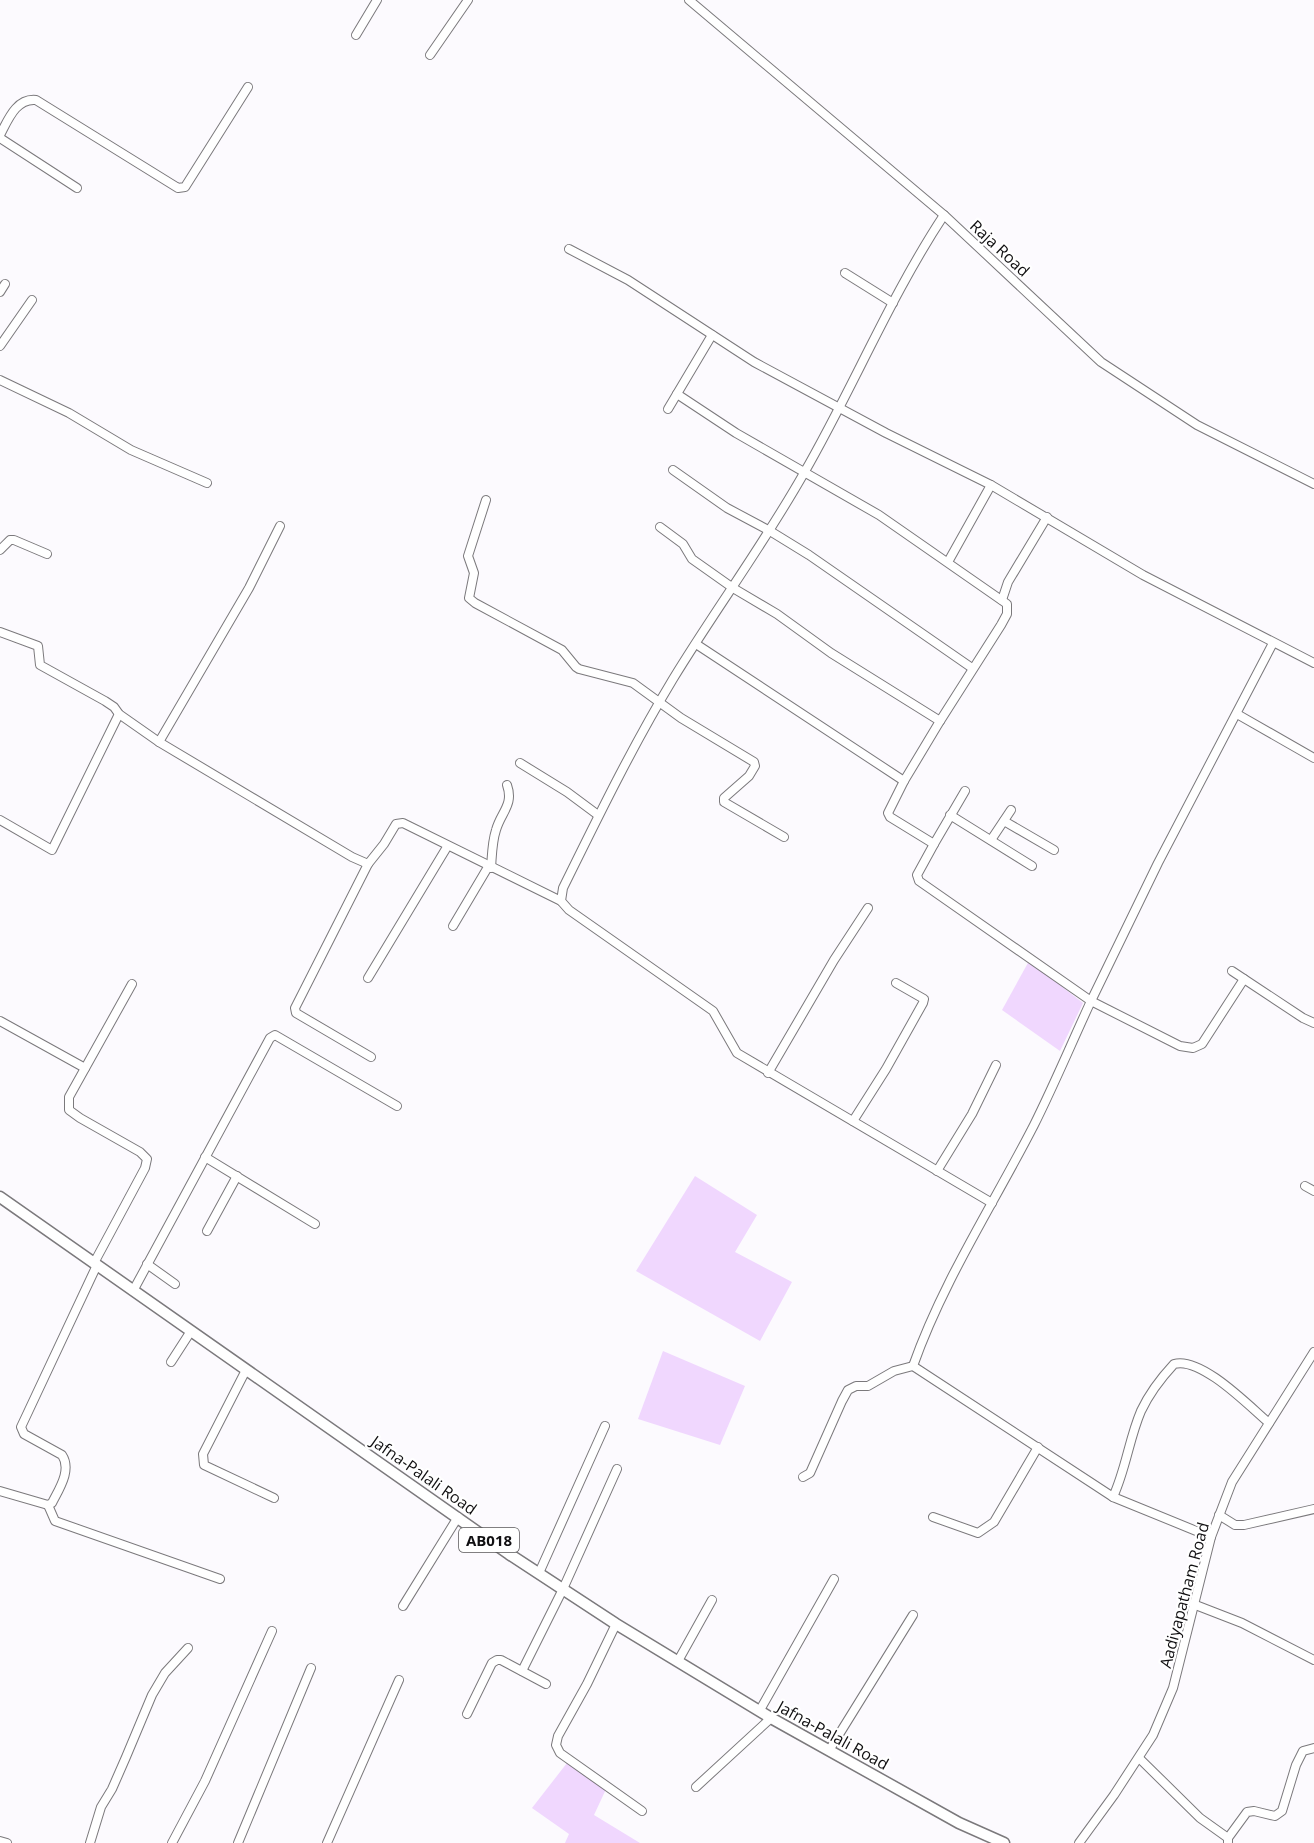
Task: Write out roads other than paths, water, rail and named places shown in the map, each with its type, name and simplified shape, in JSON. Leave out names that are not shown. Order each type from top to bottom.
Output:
[{"type":"main road","name":"Jafna-Palali Road","points":[[0,1197],[538,1573],[616,1624],[771,1718],[959,1822],[1004,1843]]},
{"type":"street","points":[[356,35],[377,0]]},
{"type":"street","points":[[430,55],[468,0]]},
{"type":"street","name":"Raja Road","points":[[689,0],[944,215],[1101,362],[1197,425],[1314,484]]},
{"type":"street","points":[[77,188],[0,136],[15,108],[23,102],[36,100],[178,188],[185,187],[248,87]]},
{"type":"street","points":[[561,901],[563,888],[620,770],[659,702],[770,531],[805,471],[892,303],[944,215]]},
{"type":"street","points":[[569,249],[628,280],[754,362],[992,485],[1143,575],[1314,663]]},
{"type":"street","points":[[845,273],[892,303]]},
{"type":"street","points":[[0,292],[5,284]]},
{"type":"street","points":[[0,345],[32,300]]},
{"type":"street","points":[[668,409],[712,335]]},
{"type":"street","points":[[0,380],[69,413],[130,450],[207,483]]},
{"type":"street","points":[[676,394],[736,433],[879,515],[919,544],[948,561],[1006,604],[1006,614],[904,781],[888,813],[890,817],[934,844]]},
{"type":"street","points":[[673,470],[727,508],[770,531],[868,594],[972,668]]},
{"type":"street","points":[[948,561],[992,485]]},
{"type":"street","points":[[486,500],[468,556],[474,573],[470,598],[475,603],[562,650],[576,667],[625,679],[681,718],[754,762],[755,766],[749,776],[724,798],[724,802],[784,837]]},
{"type":"street","points":[[1002,600],[1008,582],[1047,517]]},
{"type":"street","points":[[159,742],[249,588],[280,526]]},
{"type":"street","points":[[660,527],[683,544],[692,559],[777,614],[831,653],[940,721]]},
{"type":"street","points":[[0,550],[10,540],[14,540],[47,554]]},
{"type":"street","points":[[0,632],[38,646],[40,665],[105,701],[119,714],[159,742],[352,857],[368,864]]},
{"type":"street","points":[[912,1366],[930,1323],[1034,1125],[1158,863],[1273,643]]},
{"type":"street","points":[[696,644],[904,781]]},
{"type":"street","points":[[0,820],[52,850],[119,714]]},
{"type":"street","points":[[1237,714],[1314,758]]},
{"type":"street","points":[[520,763],[567,792],[598,815]]},
{"type":"street","points":[[453,926],[490,867],[496,829],[510,799],[507,785]]},
{"type":"street","points":[[965,791],[917,875],[919,881],[1091,1001],[1173,1043],[1193,1048],[1202,1044],[1244,980]]},
{"type":"street","points":[[991,840],[1011,810]]},
{"type":"street","points":[[950,815],[1032,866]]},
{"type":"street","points":[[1004,821],[1054,850]]},
{"type":"street","points":[[371,1057],[296,1013],[295,1008],[368,864],[399,823],[561,901],[569,910],[713,1011],[737,1053],[992,1203]]},
{"type":"street","points":[[368,978],[447,847]]},
{"type":"street","points":[[768,1073],[834,960],[868,908]]},
{"type":"street","points":[[1232,971],[1314,1023]]},
{"type":"street","points":[[853,1121],[886,1069],[923,1003],[924,999],[896,982]]},
{"type":"street","points":[[48,1505],[52,1503],[59,1489],[67,1468],[66,1461],[62,1455],[24,1434],[21,1427],[95,1264],[145,1168],[147,1159],[140,1152],[69,1110],[69,1097],[132,984]]},
{"type":"street","points":[[0,1022],[85,1068]]},
{"type":"street","points":[[133,1290],[270,1038],[275,1035],[396,1106]]},
{"type":"street","points":[[937,1171],[972,1114],[996,1065]]},
{"type":"street","points":[[205,1157],[315,1224]]},
{"type":"street","points":[[207,1232],[237,1176]]},
{"type":"street","points":[[1305,1186],[1314,1191]]},
{"type":"street","points":[[147,1264],[175,1284]]},
{"type":"street","points":[[171,1362],[191,1331]]},
{"type":"street","name":"Aadiyapatham Road","points":[[1079,1843],[1153,1735],[1173,1688],[1211,1537],[1232,1482],[1314,1352]]},
{"type":"street","points":[[1113,1497],[1141,1412],[1149,1396],[1174,1364],[1193,1367],[1224,1382],[1269,1423]]},
{"type":"street","points":[[803,1477],[810,1473],[848,1390],[856,1386],[868,1386],[894,1371],[912,1366],[1113,1497],[1211,1537]]},
{"type":"street","points":[[246,1370],[203,1454],[204,1465],[274,1498]]},
{"type":"street","points":[[538,1573],[605,1426]]},
{"type":"street","points":[[933,1517],[978,1533],[994,1522],[1038,1447]]},
{"type":"street","points":[[522,1671],[563,1589],[618,1469]]},
{"type":"street","points":[[0,1491],[48,1505]]},
{"type":"street","points":[[48,1505],[55,1521],[220,1579]]},
{"type":"street","points":[[1219,1515],[1235,1525],[1244,1525],[1314,1509]]},
{"type":"street","points":[[403,1606],[458,1517]]},
{"type":"street","points":[[760,1710],[834,1579]]},
{"type":"street","points":[[678,1661],[712,1600]]},
{"type":"street","points":[[1193,1604],[1242,1623],[1314,1660]]},
{"type":"street","points":[[830,1749],[913,1615]]},
{"type":"street","points":[[616,1624],[587,1684],[558,1736],[556,1745],[560,1753],[642,1811]]},
{"type":"street","points":[[172,1843],[204,1781],[272,1631]]},
{"type":"street","points":[[90,1843],[101,1807],[122,1768],[152,1695],[165,1673],[188,1648]]},
{"type":"street","points":[[467,1714],[494,1661],[501,1660],[546,1684]]},
{"type":"street","points":[[238,1843],[311,1668]]},
{"type":"street","points":[[327,1843],[399,1680]]},
{"type":"street","points":[[696,1787],[771,1718]]},
{"type":"street","points":[[1139,1758],[1200,1818],[1228,1840],[1247,1812],[1254,1811],[1275,1816],[1282,1811],[1296,1765],[1303,1751],[1314,1748]]},
{"type":"street","points":[[0,1840],[7,1843]]}]
